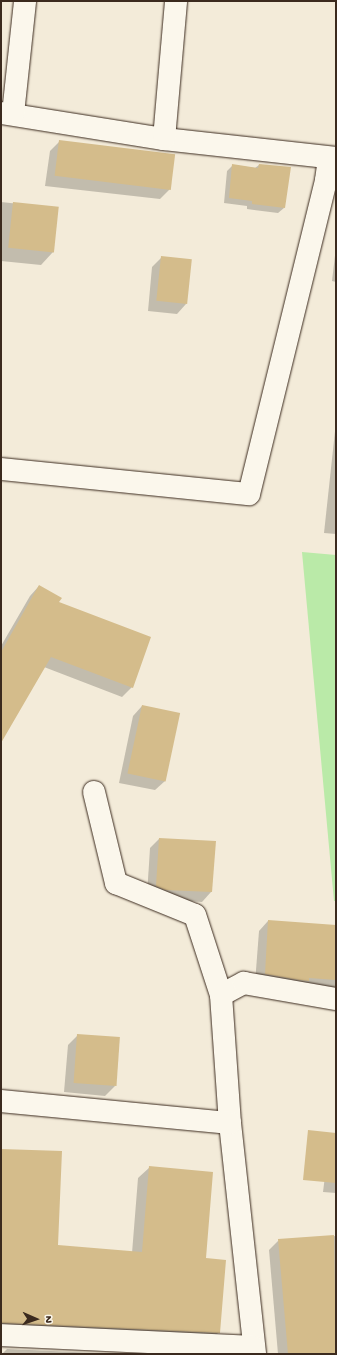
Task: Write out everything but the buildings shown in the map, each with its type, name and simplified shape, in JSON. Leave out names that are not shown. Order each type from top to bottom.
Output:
[{"type":"street","points":[[1,469],[249,494],[332,158],[164,139],[7,114],[25,1]]},
{"type":"street","points":[[164,139],[176,1]]},
{"type":"street","points":[[1,1335],[254,1350],[230,1123],[221,995],[194,915],[116,883],[94,792]]},
{"type":"street","points":[[221,995],[244,983],[336,999]]},
{"type":"street","points":[[1,1100],[230,1123]]},
{"type":"green space","points":[[302,552],[336,555],[336,901],[334,901]]}]
